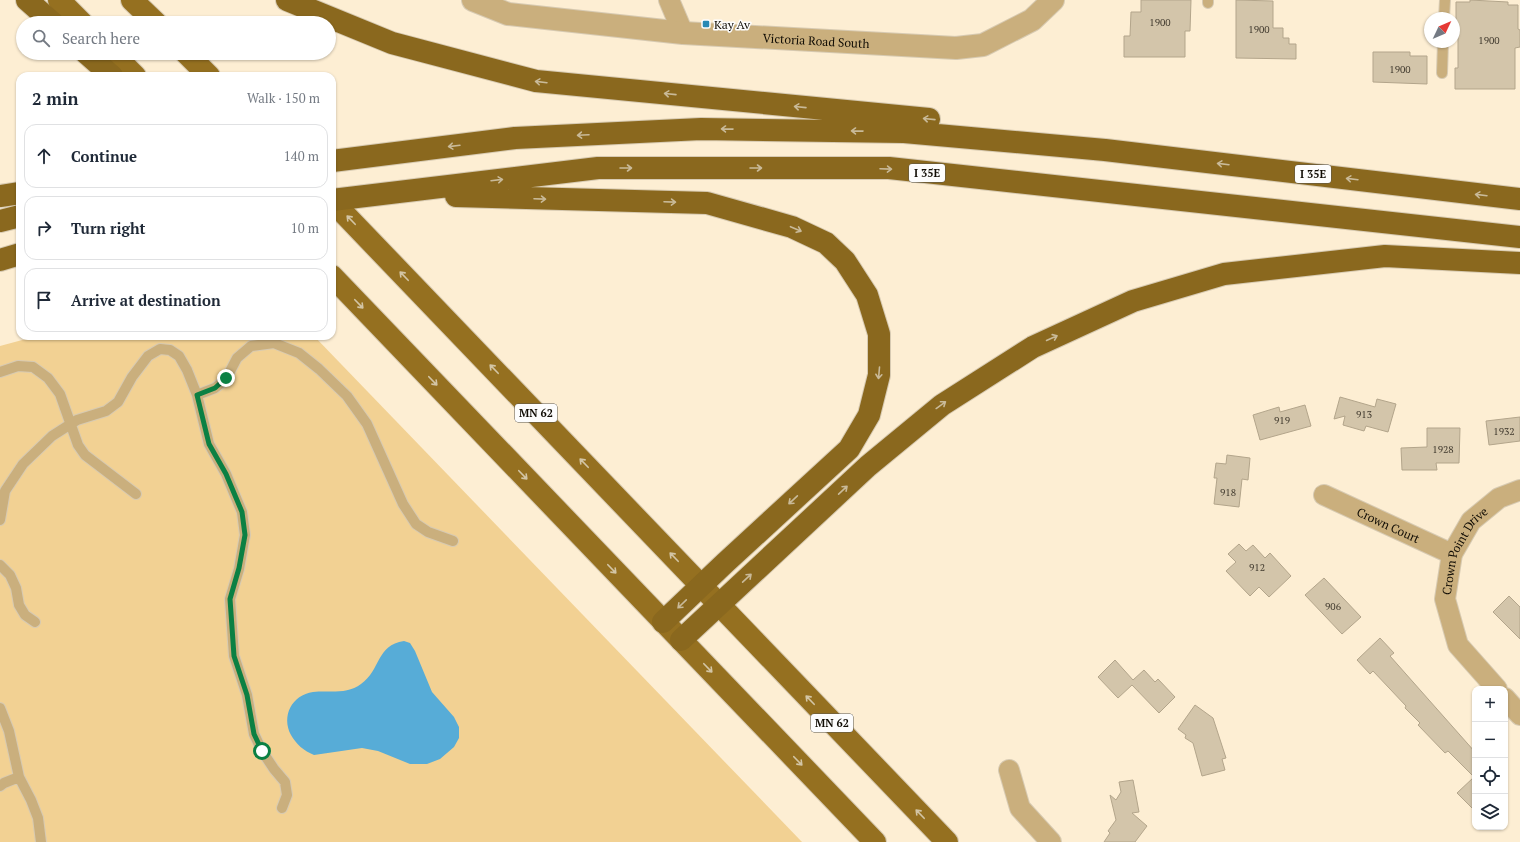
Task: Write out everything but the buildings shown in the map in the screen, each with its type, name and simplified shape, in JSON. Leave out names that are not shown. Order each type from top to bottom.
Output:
[{"type":"highway","points":[[27,0],[45,16]]},
{"type":"highway","points":[[59,0],[75,16]]},
{"type":"highway","points":[[132,0],[149,16]]},
{"type":"highway","points":[[287,0],[326,16]]},
{"type":"highway","points":[[336,20],[392,43],[536,81],[954,122],[1106,150]]},
{"type":"highway","points":[[94,60],[107,72]]},
{"type":"highway","points":[[119,60],[131,72]]},
{"type":"highway","points":[[193,60],[205,72]]},
{"type":"highway","name":"I 35E","points":[[336,160],[515,138],[701,129],[904,132],[1106,150],[1520,199]]},
{"type":"highway","name":"I 35E","points":[[336,200],[598,168],[889,168],[1520,237]]},
{"type":"highway","points":[[0,196],[16,194]]},
{"type":"highway","points":[[336,200],[438,196],[707,204],[792,227],[826,243],[845,261],[867,295],[879,334],[879,376],[869,415],[849,448],[663,622]]},
{"type":"highway","name":"MN 62","points":[[336,204],[947,842]]},
{"type":"highway","points":[[0,221],[16,217]]},
{"type":"highway","points":[[0,260],[16,255]]},
{"type":"highway","points":[[680,640],[868,466],[942,405],[1033,347],[1132,301],[1224,274],[1385,256],[1520,263]]},
{"type":"highway","points":[[336,280],[875,842]]},
{"type":"street","name":"Victoria Road South","points":[[473,0],[508,14],[683,33],[956,48],[983,44],[1032,20],[1053,0]]},
{"type":"street","points":[[669,0],[683,33]]},
{"type":"street","name":"Crown Point Drive","points":[[1494,686],[1458,645],[1445,599],[1452,554],[1471,521],[1499,498],[1520,490]]},
{"type":"street","name":"Crown Court","points":[[1324,495],[1452,554]]},
{"type":"street","points":[[1508,701],[1520,715]]},
{"type":"street","points":[[1009,770],[1020,808],[1051,842]]},
{"type":"lane","points":[[1444,12],[1445,0]]},
{"type":"lane","points":[[1442,73],[1443,48]]},
{"type":"lane","points":[[197,395],[215,388],[226,378],[237,358],[251,346],[274,343],[299,353],[348,396],[367,424],[403,504],[416,524],[428,532],[453,541]]},
{"type":"lane","points":[[0,520],[5,491],[23,464],[52,436],[77,420],[106,411],[118,402],[132,377],[148,356],[160,349],[170,350],[179,356],[187,370],[197,395],[209,444],[226,474],[242,512],[245,535],[239,568],[230,599],[234,656],[247,695],[254,734],[262,751],[285,782],[287,795],[282,808]]},
{"type":"lane","points":[[0,372],[18,366],[33,368],[48,378],[60,394],[78,445],[85,455],[136,494]]},
{"type":"lane","points":[[0,565],[10,574],[16,588],[19,605],[25,616],[35,622]]},
{"type":"lane","points":[[0,708],[10,731],[19,776],[32,800],[38,818],[41,842]]},
{"type":"lane","points":[[0,786],[19,776]]},
{"type":"shaded area","points":[[22,340],[318,340],[802,842],[0,842],[0,346]]},
{"type":"water","points":[[404,641],[410,643],[415,651],[432,692],[454,717],[459,727],[459,738],[454,747],[440,759],[427,764],[410,764],[378,751],[362,748],[314,755],[298,744],[291,735],[287,721],[290,708],[299,697],[313,692],[344,691],[356,687],[361,684],[372,672],[388,647],[395,643]]},
{"type":"place","name":"Kay Av","points":[[706,24]]},
{"type":"route","points":[[226,378],[215,388],[197,395],[209,444],[226,474],[242,512],[245,535],[239,568],[232,587],[230,599],[234,656],[247,695],[254,734],[262,751]]}]
